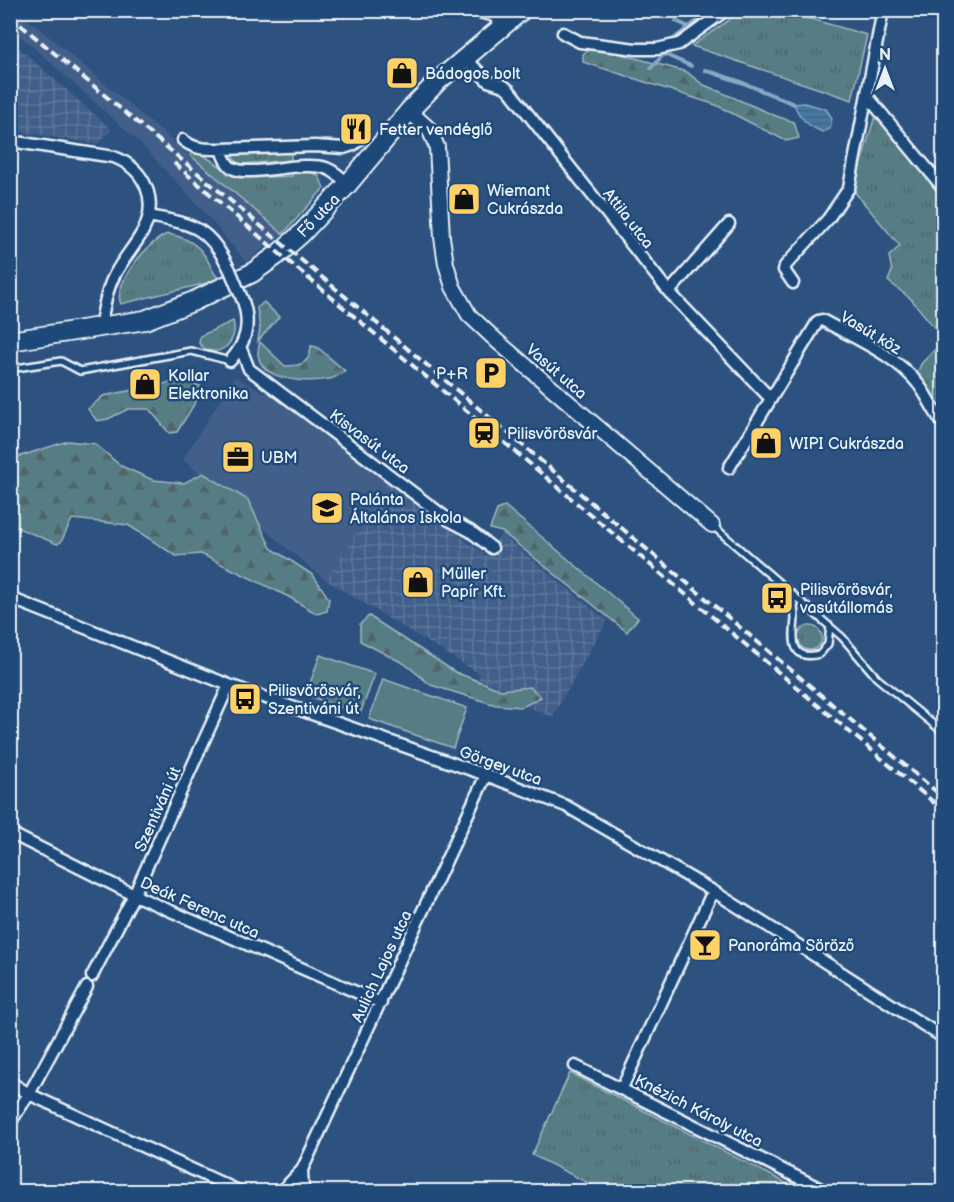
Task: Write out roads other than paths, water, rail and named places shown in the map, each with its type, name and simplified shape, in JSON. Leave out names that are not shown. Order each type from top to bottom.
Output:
[{"type":"main road","name":"Fő utca","points":[[10,341],[145,320],[170,311],[252,273],[301,234],[348,184],[409,111],[465,58],[522,10]]},
{"type":"street","points":[[470,10],[492,15],[505,25]]},
{"type":"street","points":[[563,33],[580,42],[636,49],[657,49],[679,44],[726,10]]},
{"type":"street","points":[[793,283],[784,270],[785,266],[828,219],[849,188],[883,10]]},
{"type":"street","name":"Attila utca","points":[[465,58],[482,77],[509,90],[669,292],[771,399]]},
{"type":"street","points":[[868,97],[944,189]]},
{"type":"street","name":"Vasút utca","points":[[409,111],[429,129],[437,147],[442,237],[446,264],[453,287],[469,315],[712,525]]},
{"type":"street","points":[[183,140],[190,146],[204,150],[315,146],[344,148],[353,146],[362,138]]},
{"type":"street","points":[[10,141],[101,154],[126,162],[144,182],[149,193],[149,216],[143,231],[114,275],[100,327]]},
{"type":"street","points":[[221,149],[230,167],[242,171],[309,166],[327,168],[348,184]]},
{"type":"street","points":[[149,216],[187,224],[205,233],[215,243],[230,270],[243,301],[247,321],[241,349],[230,362]]},
{"type":"street","points":[[669,292],[729,224]]},
{"type":"street","name":"Vasút köz","points":[[729,468],[814,324],[822,320],[896,364],[918,385],[944,425]]},
{"type":"street","name":"Kisvasút utca","points":[[241,349],[249,369],[449,520],[470,531],[492,548]]},
{"type":"street","name":"Görgey utca","points":[[10,598],[229,685],[486,775],[566,806],[713,891],[944,1038]]},
{"type":"street","name":"Szentiváni út","points":[[92,976],[134,895],[229,685]]},
{"type":"street","name":"Aulich Lajos utca","points":[[281,1191],[302,1170],[486,775]]},
{"type":"street","name":"Deák Ferenc utca","points":[[10,833],[134,895],[381,1003]]},
{"type":"street","name":"Knézich Károly utca","points":[[713,891],[622,1088],[827,1191]]},
{"type":"street","points":[[10,1124],[30,1094],[87,987]]},
{"type":"street","points":[[575,1066],[622,1088]]},
{"type":"street","points":[[10,1082],[30,1094],[241,1191]]},
{"type":"street","name":"Aulich Lajos utca","points":[[302,1170],[303,1191]]},
{"type":"lane","points":[[10,369],[61,362],[80,371],[191,351],[230,362]]},
{"type":"lane","name":"Vasút utca","points":[[712,525],[830,626],[848,643],[877,678],[944,733]]},
{"type":"lane","points":[[792,594],[795,612],[792,640],[799,652],[806,656],[820,654],[828,644],[830,626]]},
{"type":"waterway","points":[[671,41],[711,10]]},
{"type":"waterway","points":[[676,21],[689,27]]},
{"type":"waterway","points":[[651,68],[664,54],[691,66]]},
{"type":"waterway","points":[[705,70],[794,104]]},
{"type":"railway","points":[[10,16],[944,798]]},
{"type":"railway","points":[[174,163],[944,811]]},
{"type":"place","name":"Bádogos bolt","points":[[402,73]]},
{"type":"place","name":"Fetter vendéglő","points":[[356,129]]},
{"type":"place","name":"Wiemant Cukrászda","points":[[464,199]]},
{"type":"place","name":"P+R","points":[[491,373]]},
{"type":"place","name":"Kollar Elektronika","points":[[145,384]]},
{"type":"place","name":"Pilisvörösvár","points":[[484,433]]},
{"type":"place","name":"WIPI Cukrászda","points":[[766,443]]},
{"type":"place","name":"UBM","points":[[238,457]]},
{"type":"place","name":"Palánta Általános Iskola","points":[[327,508]]},
{"type":"place","name":"Müller Papír Kft.","points":[[418,582]]},
{"type":"place","name":"Pilisvörösvár, vasútállomás","points":[[777,598]]},
{"type":"place","name":"Pilisvörösvár, Szentiváni út","points":[[245,699]]},
{"type":"place","name":"Panoráma Söröző","points":[[705,945]]}]
